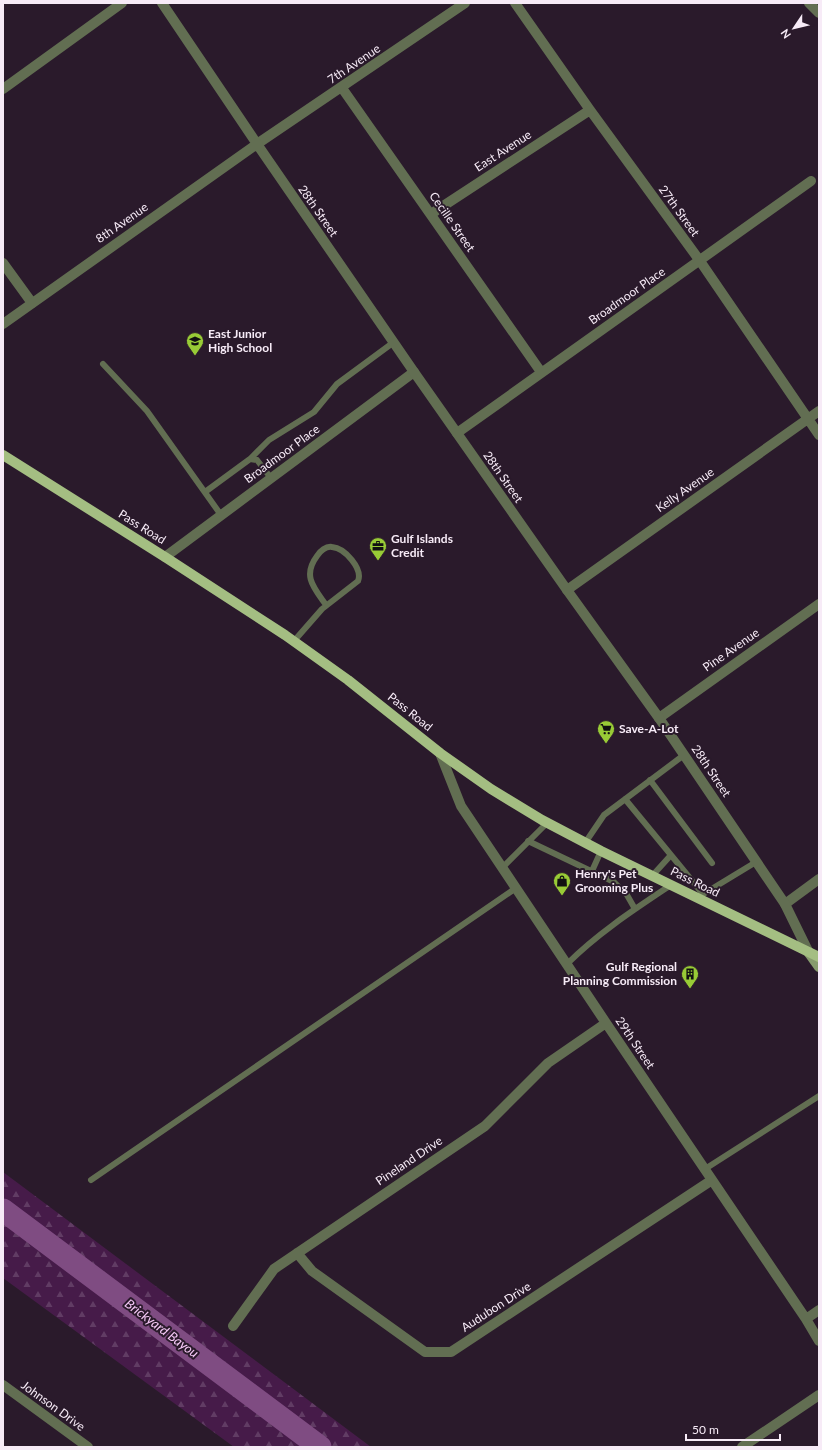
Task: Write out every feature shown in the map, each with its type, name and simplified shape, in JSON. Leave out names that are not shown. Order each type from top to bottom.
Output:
[{"type":"main road","name":"Pass Road","points":[[3,455],[165,557],[294,641],[348,680],[440,753],[491,789],[547,823],[585,843],[671,885],[700,896],[819,957]]},
{"type":"main road","name":"28th Street","points":[[809,953],[819,968]]},
{"type":"street","points":[[3,89],[122,3]]},
{"type":"street","name":"28th Street","points":[[162,3],[414,372],[659,718],[785,904],[809,953]]},
{"type":"street","name":"7th Avenue","points":[[257,144],[342,88],[465,3]]},
{"type":"street","name":"27th Street","points":[[515,3],[590,110],[700,261],[819,435]]},
{"type":"street","points":[[809,3],[819,13]]},
{"type":"street","name":"Cecille Street","points":[[342,88],[541,372]]},
{"type":"street","name":"East Avenue","points":[[431,214],[590,110]]},
{"type":"street","name":"8th Avenue","points":[[3,324],[257,144]]},
{"type":"street","name":"Broadmoor Place","points":[[457,433],[812,181]]},
{"type":"street","points":[[3,264],[32,303]]},
{"type":"street","name":"Broadmoor Place","points":[[165,557],[414,372]]},
{"type":"street","name":"Kelly Avenue","points":[[567,590],[819,411]]},
{"type":"street","name":"Pine Avenue","points":[[659,718],[819,604]]},
{"type":"street","name":"29th Street","points":[[440,753],[461,806],[806,1319],[819,1341]]},
{"type":"street","points":[[785,904],[819,879]]},
{"type":"street","name":"Pineland Drive","points":[[233,1326],[274,1269],[485,1126],[548,1063],[606,1023]]},
{"type":"street","name":"Audubon Drive","points":[[297,1253],[312,1272],[425,1352],[451,1352],[712,1180]]},
{"type":"street","points":[[806,1319],[819,1310]]},
{"type":"street","name":"Johnson Drive","points":[[3,1385],[88,1447]]},
{"type":"street","points":[[742,1447],[819,1395]]},
{"type":"lane","points":[[205,492],[250,459],[269,440],[314,412],[337,384],[394,342]]},
{"type":"lane","points":[[103,364],[146,411],[221,515]]},
{"type":"lane","points":[[250,459],[257,460],[271,478]]},
{"type":"lane","points":[[294,641],[315,616],[358,581],[358,572],[354,564],[343,552],[332,547],[325,548],[319,553],[312,562],[309,572],[310,581],[326,606]]},
{"type":"lane","points":[[585,843],[604,815],[684,755]]},
{"type":"lane","points":[[650,780],[712,863]]},
{"type":"lane","points":[[625,799],[671,855],[700,896],[756,862]]},
{"type":"lane","points":[[502,868],[547,823]]},
{"type":"lane","points":[[528,841],[614,882],[627,895],[635,909]]},
{"type":"lane","points":[[592,871],[601,851]]},
{"type":"lane","points":[[652,876],[671,855]]},
{"type":"lane","points":[[566,964],[583,948],[635,909],[671,885]]},
{"type":"lane","points":[[91,1180],[516,888]]},
{"type":"lane","points":[[705,1169],[819,1096]]},
{"type":"green space","points":[[3,1172],[371,1447],[234,1447],[3,1278]]},
{"type":"waterway","name":"Brickyard Bayou","points":[[3,1210],[320,1447]]},
{"type":"place","name":"East Junior High School","points":[[195,356]]},
{"type":"place","name":"Gulf Islands Credit","points":[[378,561]]},
{"type":"place","name":"Save-A-Lot","points":[[606,744]]},
{"type":"place","name":"Henry's Pet Grooming Plus","points":[[562,896]]},
{"type":"place","name":"Gulf Regional Planning Commission","points":[[690,989]]}]
